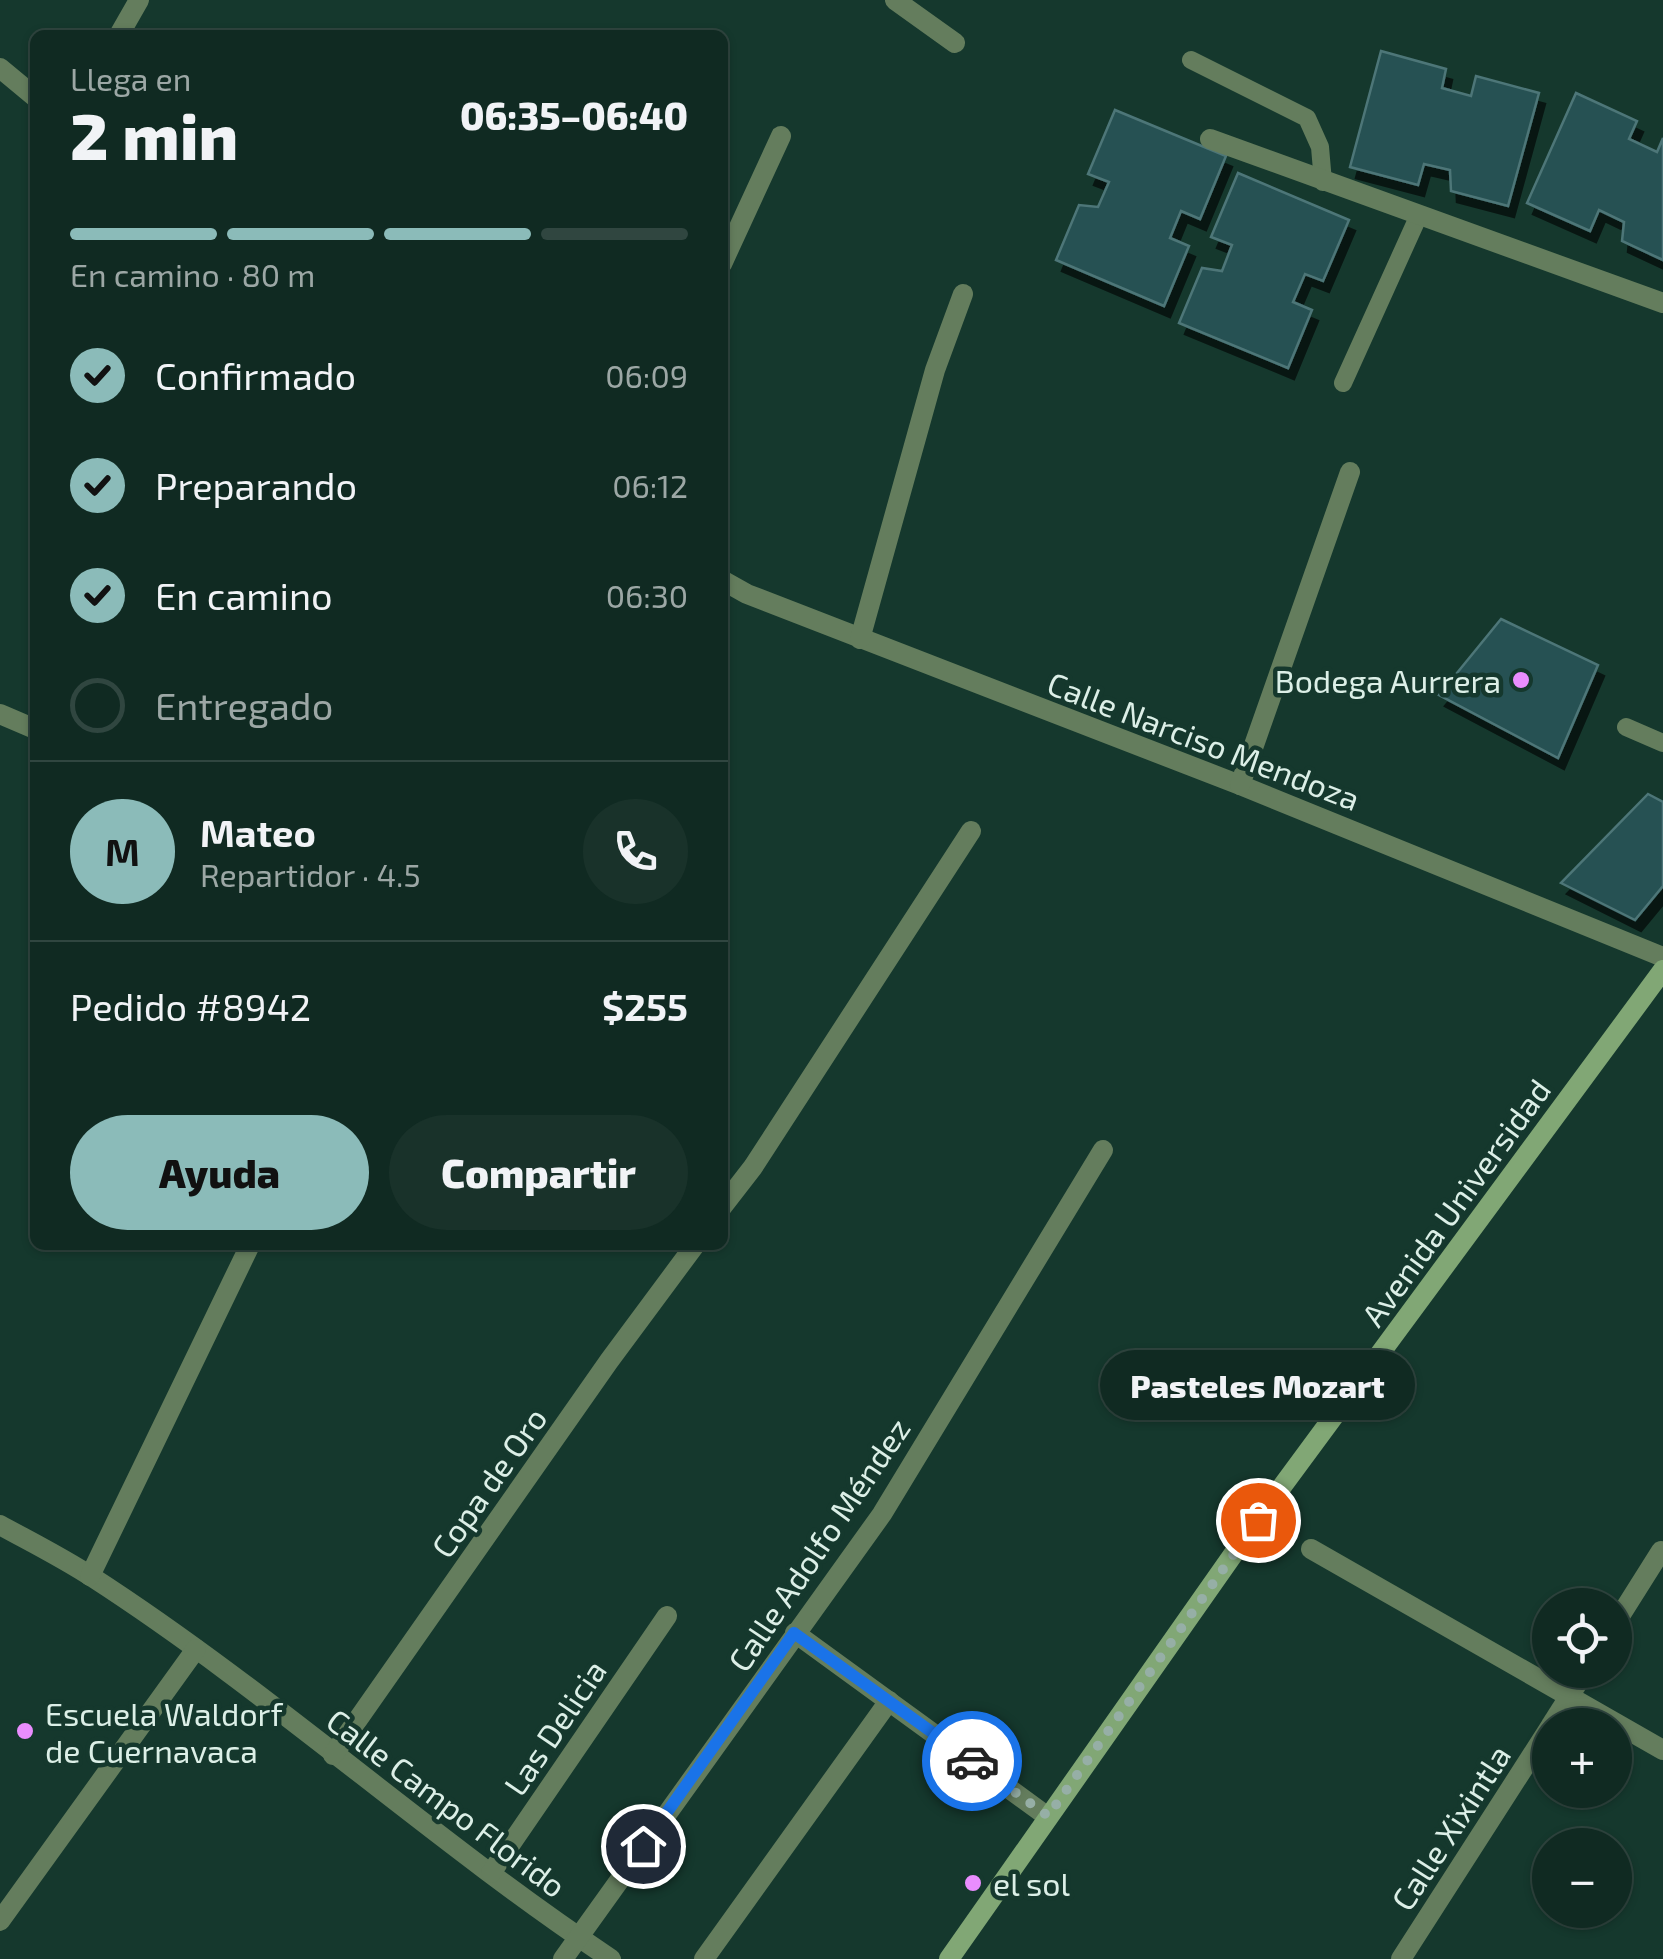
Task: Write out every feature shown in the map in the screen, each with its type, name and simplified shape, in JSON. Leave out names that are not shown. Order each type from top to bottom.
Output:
[{"type":"street","points":[[122,30],[140,0]]},
{"type":"street","points":[[896,0],[955,43]]},
{"type":"street","points":[[0,68],[30,93]]},
{"type":"street","points":[[728,251],[780,136]]},
{"type":"street","points":[[1210,139],[1663,303]]},
{"type":"street","points":[[860,639],[935,370],[963,294]]},
{"type":"street","points":[[1240,785],[1350,472]]},
{"type":"street","name":"Calle Narciso Mendoza","points":[[728,584],[746,594],[1240,785],[1663,957]]},
{"type":"street","points":[[0,714],[30,727]]},
{"type":"street","points":[[728,1200],[971,831]]},
{"type":"street","name":"Avenida Universidad","points":[[950,1959],[1258,1520],[1663,970]]},
{"type":"street","name":"Calle Adolfo Méndez","points":[[563,1959],[882,1514],[1103,1150]]},
{"type":"street","points":[[90,1576],[248,1250]]},
{"type":"street","name":"Copa de Oro","points":[[334,1755],[691,1250]]},
{"type":"street","name":"Calle Campo Florido","points":[[0,1524],[90,1576],[196,1649],[611,1959]]},
{"type":"street","points":[[1311,1549],[1663,1750]]},
{"type":"street","points":[[1632,1596],[1660,1551]]},
{"type":"street","name":"Las Delicia","points":[[491,1873],[666,1616]]},
{"type":"street","points":[[794,1633],[1048,1816]]},
{"type":"street","points":[[0,1921],[196,1649]]},
{"type":"street","name":"Calle Xixintla","points":[[1562,1708],[1575,1688]]},
{"type":"street","points":[[704,1959],[889,1701]]},
{"type":"street","name":"Calle Xixintla","points":[[1400,1959],[1532,1754]]},
{"type":"lane","points":[[1191,60],[1308,118],[1320,147],[1324,182]]},
{"type":"lane","points":[[1342,383],[1418,216]]},
{"type":"lane","points":[[1626,726],[1663,743]]},
{"type":"building","points":[[1381,51],[1446,69],[1442,88],[1471,96],[1476,76],[1539,93],[1508,206],[1451,191],[1450,170],[1424,164],[1418,185],[1350,167]]},
{"type":"building","points":[[1576,93],[1637,121],[1629,139],[1657,152],[1663,138],[1663,260],[1622,241],[1624,222],[1599,210],[1590,231],[1527,203]]},
{"type":"building","points":[[1115,110],[1226,156],[1200,219],[1181,211],[1170,238],[1189,246],[1164,306],[1056,260],[1079,205],[1098,207],[1109,182],[1088,174]]},
{"type":"building","points":[[1238,173],[1349,220],[1323,281],[1305,274],[1293,302],[1312,310],[1288,368],[1179,323],[1202,268],[1222,271],[1232,245],[1211,237]]},
{"type":"building","name":"Bodega Aurrera","points":[[1501,619],[1598,665],[1558,758],[1439,695]]},
{"type":"building","points":[[1648,794],[1663,802],[1663,886],[1635,920],[1561,883]]},
{"type":"way so far","points":[[972,1761],[1048,1816],[1258,1520]]},
{"type":"place","name":"Bodega Aurrera","points":[[1521,680]]},
{"type":"place","name":"Pasteles Mozart","points":[[1258,1520]]},
{"type":"place","name":"Escuela Waldorf de Cuernavaca","points":[[25,1731]]},
{"type":"place","name":"el sol","points":[[973,1883]]},
{"type":"route","points":[[643,1846],[794,1633],[972,1761]]}]
